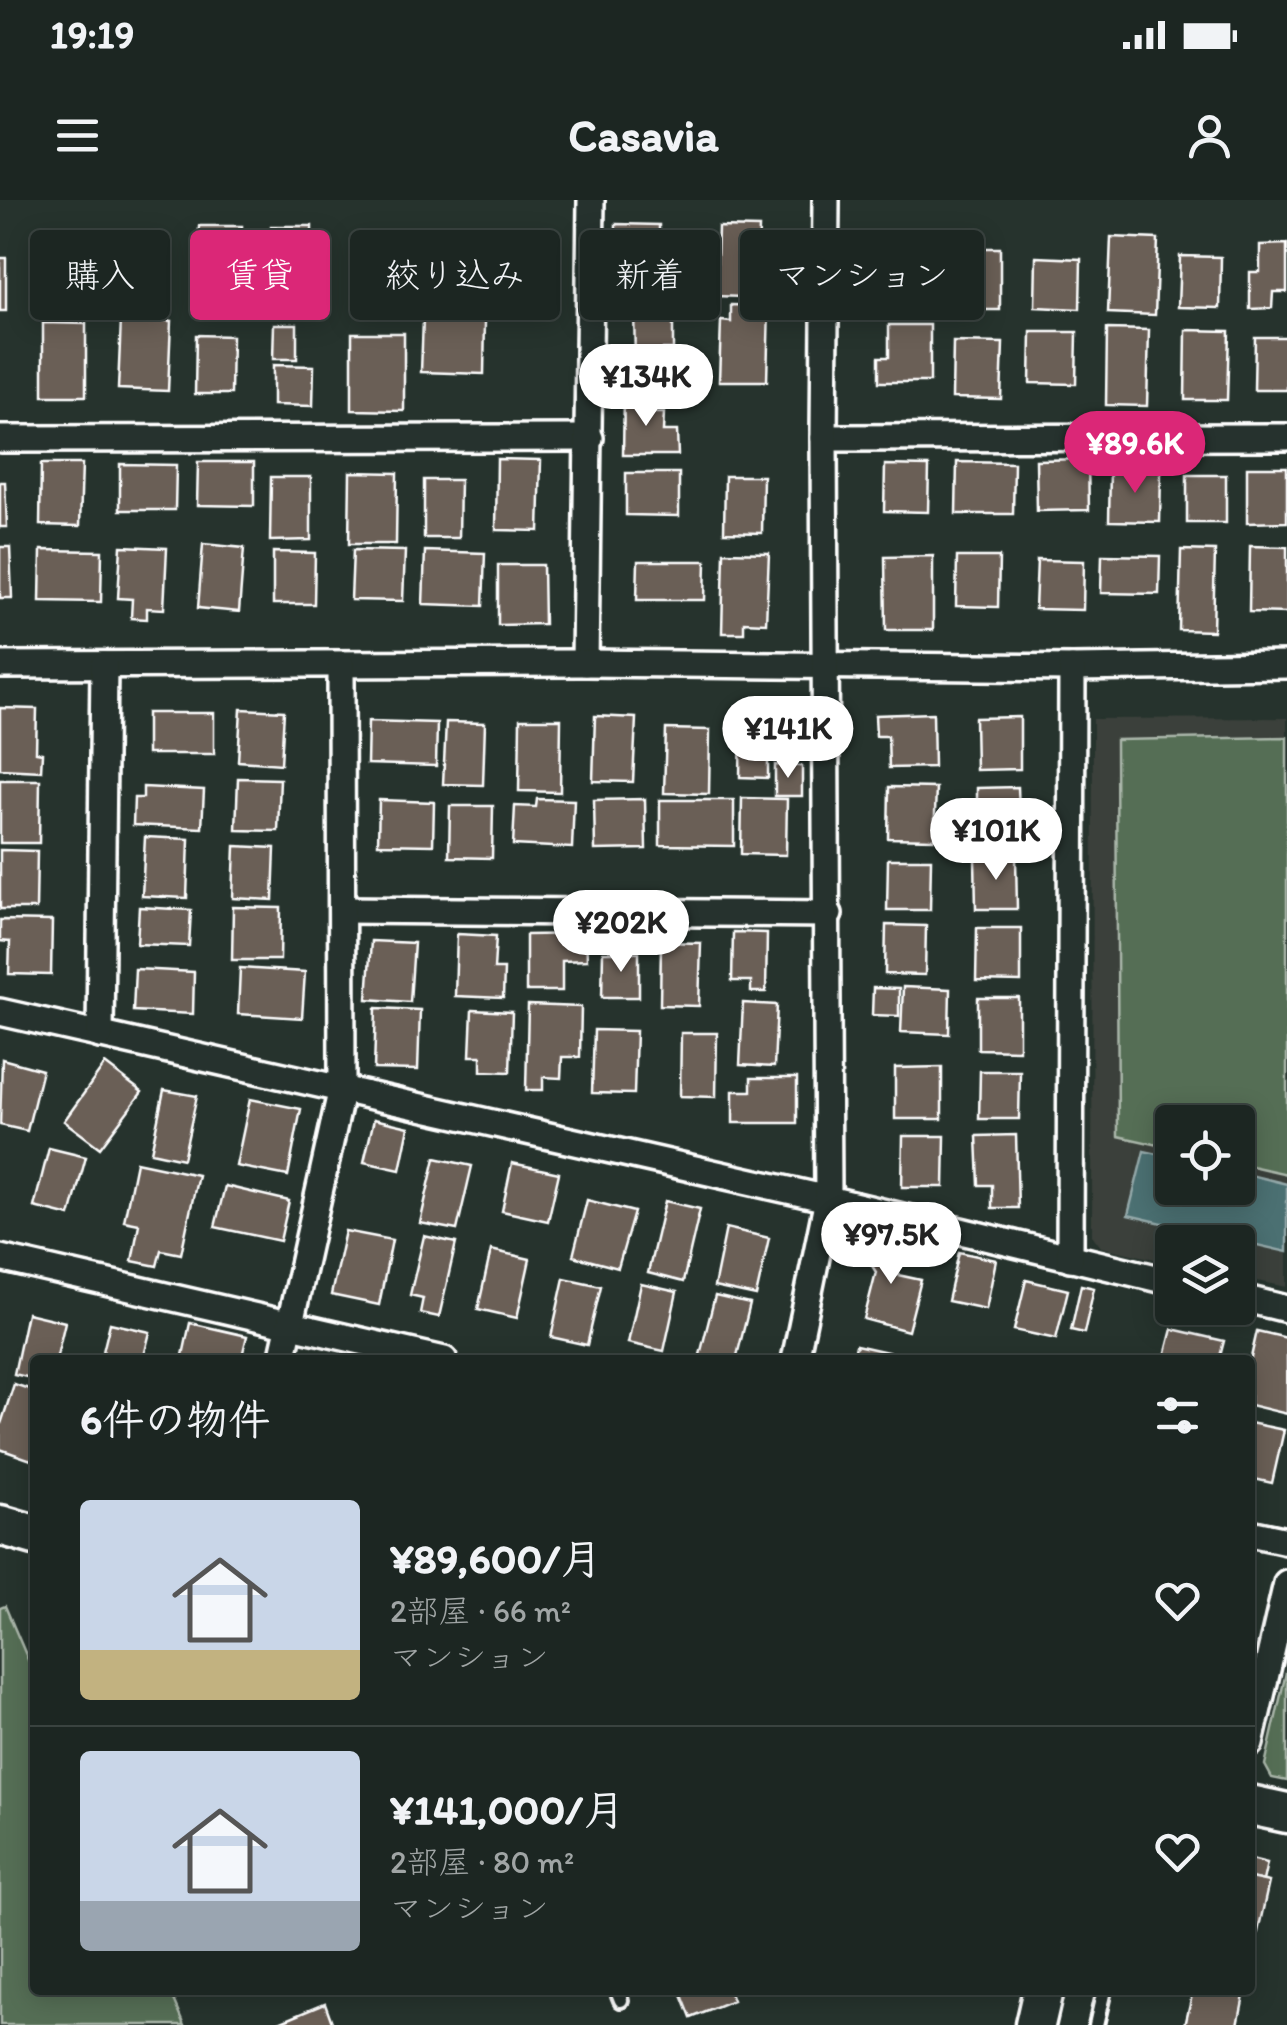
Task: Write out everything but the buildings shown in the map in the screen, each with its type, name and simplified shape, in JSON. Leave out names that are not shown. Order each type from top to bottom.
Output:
[{"type":"street","points":[[586,663],[591,200]]},
{"type":"street","points":[[796,1355],[828,1199],[826,200]]},
{"type":"street","points":[[824,438],[1287,437]]},
{"type":"street","points":[[0,439],[590,438]]},
{"type":"street","points":[[0,665],[1287,665]]},
{"type":"street","points":[[100,1035],[104,665]]},
{"type":"street","points":[[283,1355],[342,1088],[341,666]]},
{"type":"street","points":[[1070,1258],[1072,668]]},
{"type":"street","points":[[342,910],[828,914]]},
{"type":"street","points":[[0,1012],[828,1199],[1155,1278]]},
{"type":"street","points":[[0,1258],[422,1355]]},
{"type":"street","points":[[1255,1301],[1287,1309]]},
{"type":"street","points":[[0,1526],[30,1534]]},
{"type":"street","points":[[1255,1534],[1287,1541]]},
{"type":"street","points":[[1255,1721],[1287,1583]]},
{"type":"street","points":[[1255,1807],[1287,1813]]},
{"type":"street","points":[[1035,2025],[1042,1995]]},
{"type":"lane","points":[[1096,2025],[1103,1995]]},
{"type":"shaded area","points":[[1287,718],[1287,1287],[1255,1280],[1255,1225],[1155,1225],[1155,1259],[1101,1247],[1092,1235],[1093,719]]},
{"type":"green space","points":[[1287,737],[1287,1174],[1255,1167],[1255,1105],[1155,1105],[1155,1144],[1118,1136],[1116,740]]},
{"type":"green space","points":[[5,1606],[30,1664],[30,1995],[172,1995],[185,2025],[0,2025],[0,1608]]},
{"type":"green space","points":[[1287,1668],[1287,1781],[1272,1778],[1265,1765]]},
{"type":"water","points":[[1144,1151],[1155,1153],[1155,1205],[1255,1205],[1255,1176],[1287,1184],[1287,1252],[1255,1245],[1255,1225],[1171,1225],[1128,1215]]}]
